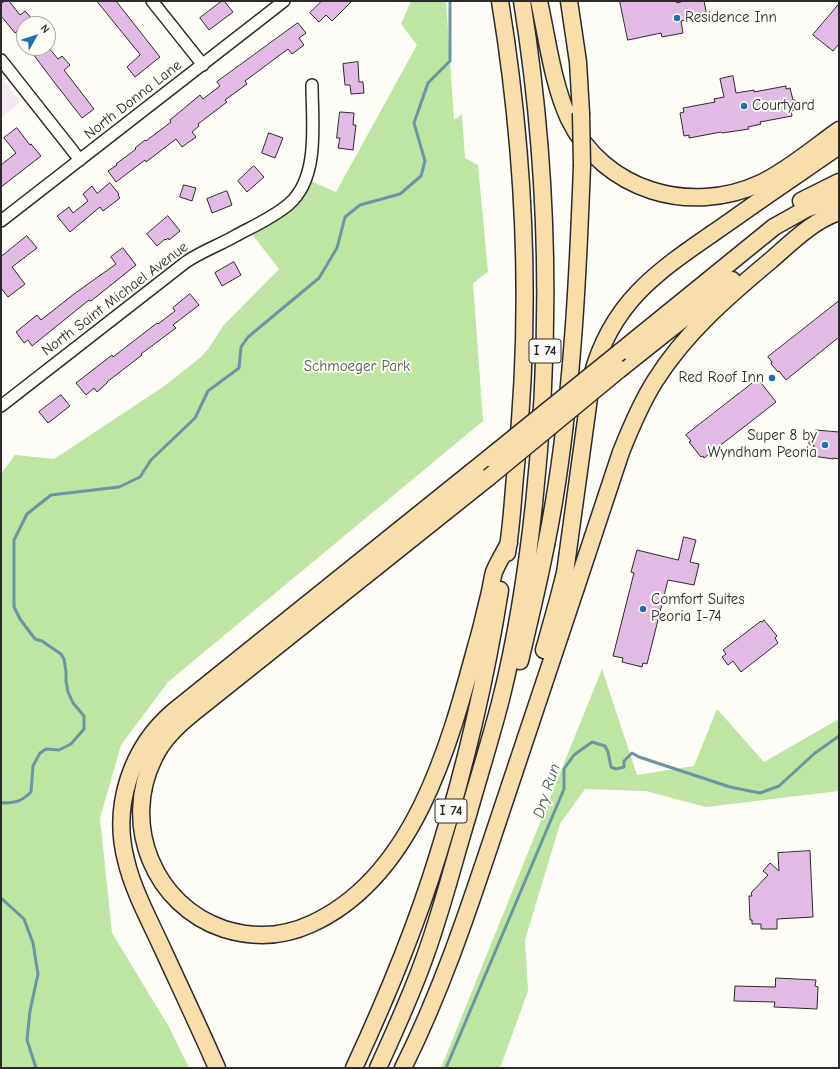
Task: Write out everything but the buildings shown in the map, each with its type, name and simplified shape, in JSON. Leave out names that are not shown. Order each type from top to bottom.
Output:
[{"type":"highway","points":[[491,1],[514,95]]},
{"type":"highway","name":"I 74","points":[[354,1068],[388,992],[420,909],[455,798],[471,737],[509,543],[519,439],[524,342],[523,213],[514,95],[500,1]]},
{"type":"highway","name":"I 74","points":[[378,1068],[424,961],[439,915],[501,698],[518,616],[532,525],[540,441],[546,343],[546,275],[540,138],[529,42],[522,1]]},
{"type":"highway","points":[[539,1],[559,92],[566,112],[576,131],[590,151],[605,164],[622,176],[643,187],[666,195],[690,197],[713,197],[740,191],[771,178],[839,130]]},
{"type":"highway","points":[[501,698],[519,665],[540,578],[557,482],[572,355],[582,166],[578,69],[569,1]]},
{"type":"highway","points":[[463,926],[558,600],[569,549],[592,376],[602,345],[629,300],[660,270],[839,146]]},
{"type":"highway","points":[[625,348],[770,221],[803,200],[839,182]]},
{"type":"highway","points":[[217,1068],[139,896],[126,861],[122,840],[121,816],[126,788],[134,764],[148,738],[170,714],[774,227],[806,209],[839,197]]},
{"type":"highway","points":[[509,543],[494,574],[477,643],[450,735],[435,779],[420,811],[402,840],[373,878],[358,894],[328,916],[306,927],[278,934],[253,935],[232,931],[214,925],[185,908],[167,889],[156,872],[145,845],[142,830],[142,799],[145,779],[154,756],[166,739],[178,726],[781,241],[820,217],[839,211]]},
{"type":"highway","points":[[403,1068],[440,988],[463,926],[510,790],[621,452],[641,406],[654,382],[670,359],[690,334],[709,314],[796,238],[824,218],[839,211]]},
{"type":"street","points":[[152,1],[203,65]]},
{"type":"street","name":"North Donna Lane","points":[[1,221],[284,1]]},
{"type":"street","points":[[1,60],[80,160]]},
{"type":"street","name":"North Saint Michael Avenue","points":[[1,406],[186,262],[203,251],[236,236],[270,217],[292,202],[302,187],[310,163],[312,143],[312,85]]},
{"type":"shaded area","points":[[1,77],[21,102],[1,118]]},
{"type":"green space","name":"Schmoeger Park","points":[[411,1],[446,1],[454,120],[462,114],[465,158],[478,165],[488,272],[473,283],[483,421],[168,682],[121,745],[100,818],[112,933],[169,1027],[189,1068],[3,1068],[1,1064],[1,474],[15,455],[54,459],[163,387],[201,357],[209,348],[223,326],[279,269],[248,229],[270,217],[306,179],[336,192],[417,45],[401,24]]},
{"type":"green space","points":[[602,669],[637,775],[694,766],[717,709],[764,762],[839,719],[839,791],[706,807],[646,791],[585,789],[560,824],[525,940],[528,991],[500,1068],[441,1068]]},
{"type":"waterway","points":[[1,803],[18,801],[31,792],[33,766],[40,753],[46,749],[59,750],[71,744],[84,729],[84,716],[73,703],[68,692],[64,659],[61,654],[42,641],[35,639],[20,619],[14,607],[14,540],[27,514],[51,495],[119,487],[140,477],[151,460],[195,418],[208,391],[239,368],[241,347],[248,337],[319,278],[337,248],[345,217],[360,205],[400,194],[421,176],[425,161],[414,123],[428,83],[450,61],[450,1]]},
{"type":"waterway","name":"Dry Run","points":[[446,1068],[564,789],[564,769],[574,755],[592,742],[605,746],[608,752],[611,767],[616,769],[624,767],[624,761],[632,753],[639,757],[730,787],[760,793],[779,786],[815,753],[839,736]]},
{"type":"waterway","points":[[1,898],[24,919],[33,943],[38,974],[30,1011],[27,1040],[36,1068]]},
{"type":"place","name":"Residence Inn","points":[[677,18]]},
{"type":"place","name":"Courtyard","points":[[744,106]]},
{"type":"place","name":"Red Roof Inn","points":[[772,378]]},
{"type":"place","name":"Super 8 by Wyndham Peoria","points":[[825,445]]},
{"type":"place","name":"Comfort Suites Peoria I-74","points":[[643,609]]}]
